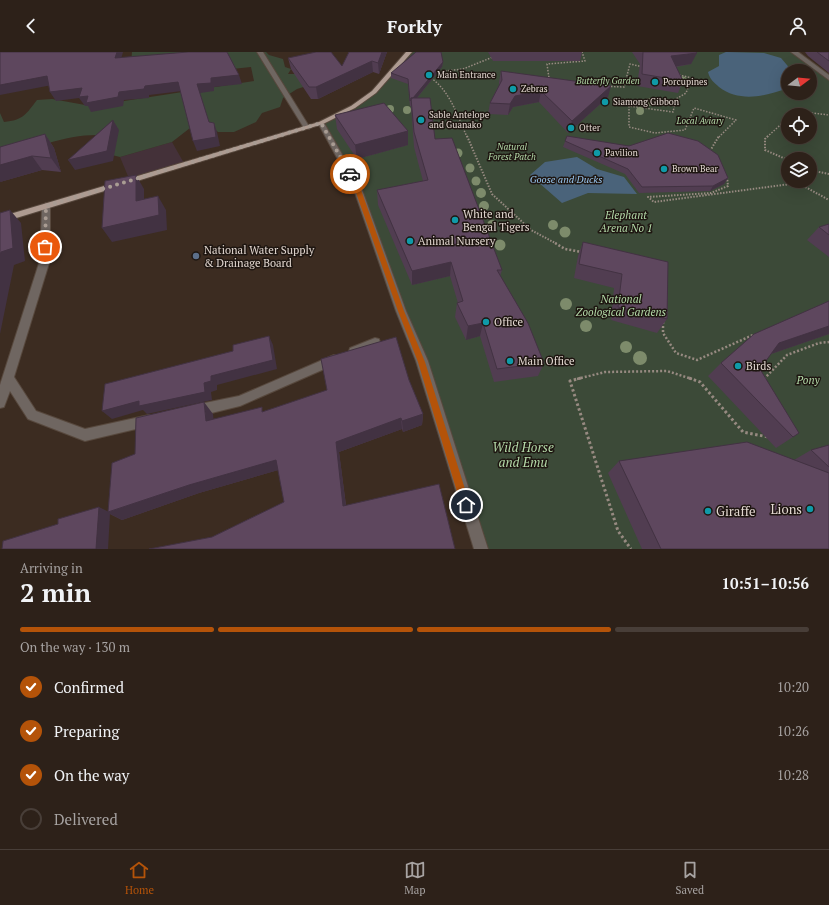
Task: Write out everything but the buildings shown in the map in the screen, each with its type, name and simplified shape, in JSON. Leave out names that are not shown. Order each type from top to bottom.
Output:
[{"type":"main road","points":[[0,220],[321,123],[374,92],[408,52]]},
{"type":"street","points":[[260,52],[307,128]]},
{"type":"street","points":[[794,52],[829,78]]},
{"type":"street","points":[[321,123],[357,187],[401,311],[422,362],[481,549]]},
{"type":"street","points":[[0,403],[45,260],[46,206]]},
{"type":"street","points":[[185,413],[240,401],[375,342]]},
{"type":"street","points":[[8,378],[32,415],[85,435],[162,418]]},
{"type":"path","points":[[542,80],[549,78],[547,64],[584,61],[582,52]]},
{"type":"path","points":[[488,53],[490,57]]},
{"type":"path","points":[[433,72],[448,73],[481,64],[490,57],[497,57]]},
{"type":"path","points":[[597,87],[603,85],[624,87],[630,64],[645,68]]},
{"type":"path","points":[[673,74],[692,78],[686,93],[676,99],[673,112],[629,106],[629,127],[655,133],[685,130],[694,108],[736,120],[722,133],[709,150],[714,156]]},
{"type":"path","points":[[429,77],[438,83],[454,107],[492,194],[531,230],[565,249],[588,254]]},
{"type":"path","points":[[817,113],[829,115]]},
{"type":"path","points":[[781,125],[766,139],[765,150],[781,157]]},
{"type":"path","points":[[817,171],[829,174]]},
{"type":"path","points":[[727,175],[728,186],[712,193],[648,197],[654,202],[798,183],[829,200]]},
{"type":"path","points":[[663,317],[663,333],[676,353],[697,360],[754,335]]},
{"type":"path","points":[[766,386],[764,380],[788,355],[819,343],[829,342]]},
{"type":"path","points":[[630,549],[618,530],[570,381],[605,372],[667,371],[700,382],[744,432],[768,437],[772,433]]},
{"type":"shaded area","points":[[172,142],[185,165],[130,181],[120,157]]},
{"type":"green space","points":[[132,52],[266,52],[269,55],[283,59],[285,67],[291,69],[288,74],[304,74],[319,82],[297,89],[283,98],[280,107],[262,113],[256,122],[234,132],[218,132],[207,123],[190,128],[172,142],[120,157],[104,153],[97,135],[72,137],[48,143],[0,159],[0,113],[4,122],[16,120],[24,116],[37,100],[52,99],[85,105],[111,103],[254,81],[251,67],[232,69],[131,64]]},
{"type":"green space","name":"National Zoological Gardens","points":[[409,52],[794,52],[810,64],[781,64],[781,100],[817,100],[817,69],[829,78],[829,549],[481,549],[357,187],[321,123],[353,107],[374,92]]},
{"type":"water","points":[[726,52],[764,53],[781,58],[786,64],[781,64],[781,90],[753,96],[736,95],[727,92],[712,81],[708,72],[719,66],[719,55]]},
{"type":"water","name":"Goose and Ducks","points":[[577,157],[597,169],[624,177],[637,194],[588,193],[562,203],[530,175],[545,162]]},
{"type":"way so far","points":[[45,247],[46,206],[321,123],[350,174]]},
{"type":"place","name":"Main Entrance","points":[[429,75]]},
{"type":"place","name":"Porcupines","points":[[655,82]]},
{"type":"place","name":"Zebras","points":[[513,89]]},
{"type":"place","name":"Siamong Gibbon","points":[[605,102]]},
{"type":"place","name":"Sable Antelope and Guanako","points":[[421,120]]},
{"type":"place","name":"Otter","points":[[571,128]]},
{"type":"place","name":"Pavilion","points":[[597,153]]},
{"type":"place","name":"Brown Bear","points":[[664,169]]},
{"type":"place","name":"White and Bengal Tigers","points":[[455,220]]},
{"type":"place","name":"Animal Nursery","points":[[410,241]]},
{"type":"place","name":"National Water Supply & Drainage Board","points":[[196,256]]},
{"type":"place","name":"Office","points":[[486,322]]},
{"type":"place","name":"Main Office","points":[[510,361]]},
{"type":"place","name":"Birds","points":[[738,366]]},
{"type":"place","name":"Lions","points":[[810,509]]},
{"type":"place","name":"Giraffe","points":[[708,511]]},
{"type":"route","points":[[350,174],[357,187],[401,311],[422,362],[466,505]]},
{"type":"park label","name":"Butterfly Garden","points":[[608,81]]},
{"type":"park label","name":"Local Aviary","points":[[700,121]]},
{"type":"park label","name":"Natural Forest Patch","points":[[512,152]]},
{"type":"park label","name":"Elephant Arena No 1","points":[[626,221]]},
{"type":"park label","name":"Pony","points":[[808,380]]},
{"type":"park label","name":"Wild Horse and Emu","points":[[523,454]]}]
